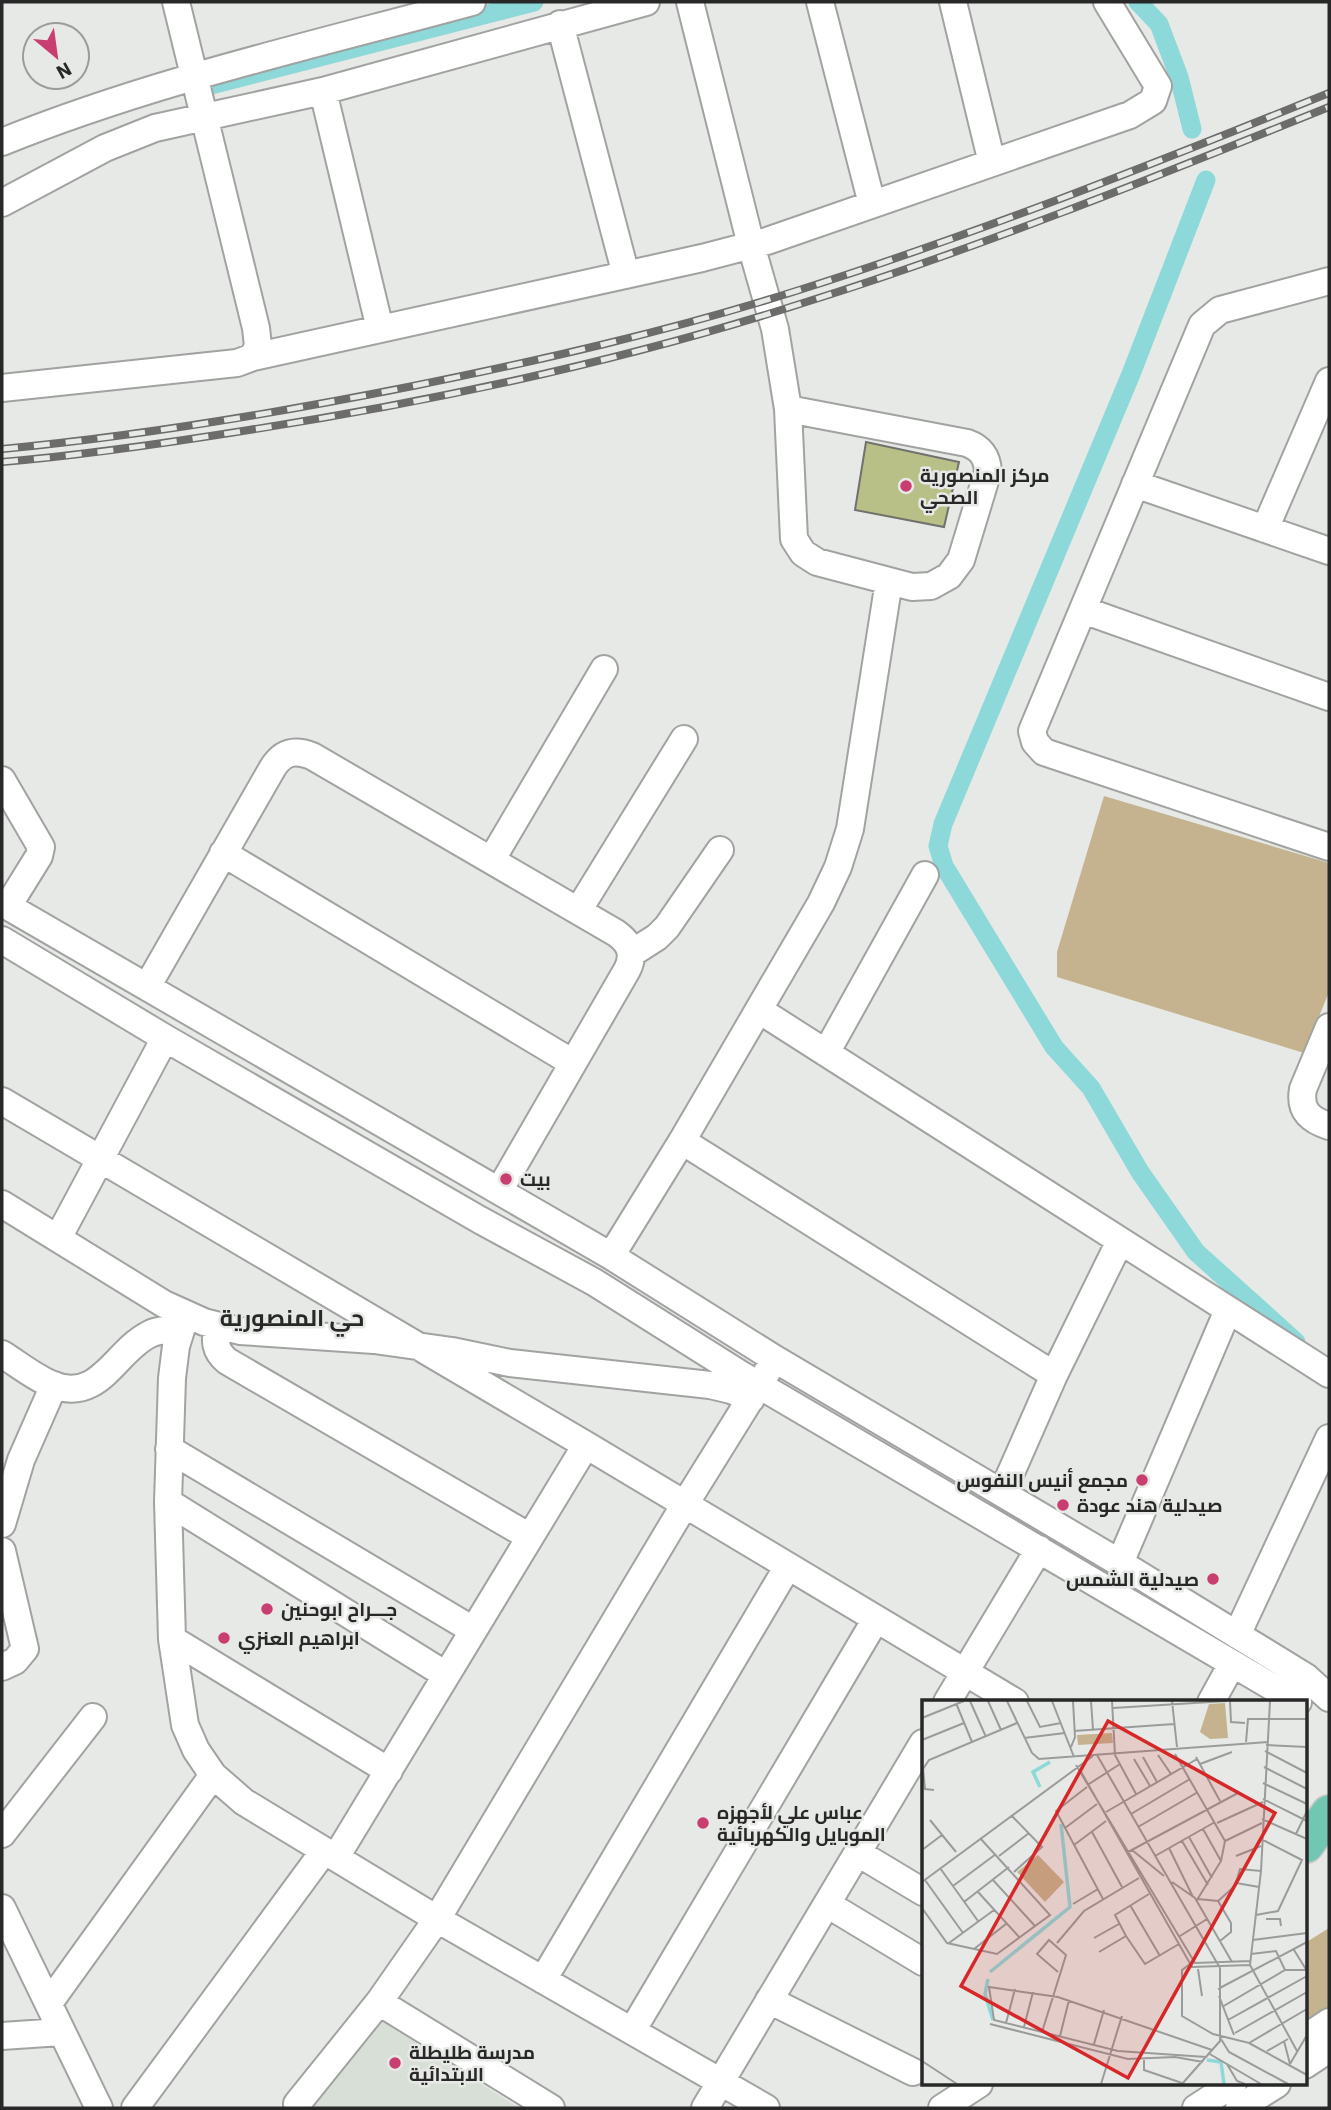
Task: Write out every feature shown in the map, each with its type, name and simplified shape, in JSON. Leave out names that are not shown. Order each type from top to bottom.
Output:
[{"type":"main road","points":[[1313,1841],[1329,1813]]},
{"type":"street","points":[[176,2],[256,328],[258,346],[253,357]]},
{"type":"street","points":[[2,142],[69,115],[194,77],[472,2]]},
{"type":"street","points":[[2,203],[105,148],[155,128],[323,91],[646,2]]},
{"type":"street","points":[[690,2],[775,329],[788,409],[792,532],[797,547],[817,562],[922,588],[941,582],[956,569],[986,477],[987,464],[982,453],[967,443],[788,409]]},
{"type":"street","points":[[820,2],[872,204]]},
{"type":"street","points":[[953,2],[992,163]]},
{"type":"street","points":[[2,388],[237,363],[253,357],[751,245],[1130,115],[1153,101],[1158,86],[1107,2]]},
{"type":"street","points":[[560,24],[626,275]]},
{"type":"street","points":[[323,91],[380,329]]},
{"type":"street","points":[[1329,281],[1220,310],[1207,319],[1198,333],[1032,731],[1037,747],[1044,752],[1329,847]]},
{"type":"street","points":[[1265,529],[1329,381]]},
{"type":"street","points":[[1135,484],[1329,551]]},
{"type":"street","points":[[611,1256],[759,1010],[821,903],[838,867],[850,829],[889,581]]},
{"type":"street","points":[[1083,610],[1329,697]]},
{"type":"street","points":[[492,859],[604,669]]},
{"type":"street","points":[[578,911],[684,739]]},
{"type":"street","points":[[147,987],[278,758],[289,752],[301,751],[492,859],[626,941],[632,953],[627,970],[499,1191]]},
{"type":"street","points":[[2,780],[41,847],[39,856],[5,905],[611,1256],[775,1359],[1306,1676],[1329,1698]]},
{"type":"street","points":[[632,953],[651,942],[667,927],[720,850]]},
{"type":"street","points":[[223,853],[573,1063]]},
{"type":"street","points":[[826,1053],[925,875]]},
{"type":"street","points":[[2,940],[165,1038],[480,1220],[594,1282],[755,1392],[1039,1549],[1295,1700]]},
{"type":"street","points":[[759,1010],[1329,1374]]},
{"type":"street","points":[[1329,1027],[1301,1099],[1307,1115],[1314,1121],[1329,1126]]},
{"type":"street","points":[[58,1238],[165,1038]]},
{"type":"street","points":[[2,1101],[586,1445],[1012,1700]]},
{"type":"street","points":[[682,1141],[1055,1375]]},
{"type":"street","points":[[2,1204],[164,1304],[183,1322]]},
{"type":"street","points":[[1002,1493],[1120,1241]]},
{"type":"street","points":[[1120,1563],[1228,1310]]},
{"type":"street","points":[[2,1354],[54,1385],[78,1388],[99,1380],[133,1345],[149,1334],[183,1322],[240,1331],[415,1345],[510,1363],[755,1392]]},
{"type":"street","points":[[183,1322],[172,1370],[169,1449],[172,1639],[185,1725],[196,1750],[213,1775],[244,1802],[437,1919],[766,2108]]},
{"type":"street","points":[[218,1326],[215,1343],[217,1350],[227,1361],[530,1536]]},
{"type":"street","points":[[297,2104],[379,2002],[437,1919],[685,1504],[775,1359]]},
{"type":"street","points":[[2,1524],[21,1460],[54,1385]]},
{"type":"street","points":[[1237,1635],[1329,1438]]},
{"type":"street","points":[[135,2108],[330,1854],[389,1771],[586,1445]]},
{"type":"street","points":[[169,1449],[473,1630]]},
{"type":"street","points":[[168,1502],[446,1675]]},
{"type":"street","points":[[948,1700],[1039,1549]]},
{"type":"street","points":[[2,1550],[25,1649],[15,1661],[2,1667]]},
{"type":"street","points":[[543,1980],[788,1566]]},
{"type":"street","points":[[632,2031],[876,1619]]},
{"type":"street","points":[[172,1639],[389,1771]]},
{"type":"street","points":[[1212,1700],[1233,1664]]},
{"type":"street","points":[[1306,1705],[1329,1710]]},
{"type":"street","points":[[2,1834],[93,1717]]},
{"type":"street","points":[[705,2108],[920,1754]]},
{"type":"street","points":[[49,2003],[213,1775]]},
{"type":"street","points":[[858,1853],[922,1891]]},
{"type":"street","points":[[827,1904],[922,1961]]},
{"type":"street","points":[[2,1908],[99,2108]]},
{"type":"street","points":[[769,2000],[913,2073]]},
{"type":"street","points":[[379,2002],[551,2108]]},
{"type":"street","points":[[1306,2037],[1329,2022]]},
{"type":"street","points":[[2,2036],[61,2032]]},
{"type":"street","points":[[1306,2064],[1329,2049]]},
{"type":"street","points":[[942,2108],[976,2086]]},
{"type":"street","points":[[1196,2108],[1230,2086]]},
{"type":"street","points":[[1239,2108],[1275,2091]]},
{"type":"shaded area","points":[[1104,796],[1329,863],[1329,992],[1304,1053],[1057,977],[1057,952]]},
{"type":"shaded area","points":[[1329,1928],[1329,2007],[1306,2021],[1306,1942]]},
{"type":"shaded area","name":"مدرسة طليطلة الابتدائية","points":[[377,2018],[519,2108],[308,2108]]},
{"type":"building","name":"مركز المنصورية الصحي","points":[[866,442],[959,462],[944,527],[855,510]]},
{"type":"waterway","points":[[211,85],[534,2]]},
{"type":"waterway","points":[[1138,2],[1159,24],[1179,77],[1192,129]]},
{"type":"waterway","points":[[1206,180],[1131,374],[943,824],[938,846],[944,866],[1054,1047],[1091,1088],[1140,1172],[1196,1252],[1296,1342]]},
{"type":"railway","points":[[2,449],[157,430],[362,396],[653,332],[796,291],[998,222],[1329,93]]},
{"type":"railway","points":[[2,462],[126,448],[319,419],[529,377],[667,343],[803,303],[936,259],[1329,107]]},
{"type":"place","name":"مركز المنصورية الصحي","points":[[906,486]]},
{"type":"place","name":"بيت","points":[[506,1179]]},
{"type":"place","name":"مجمع أنيس النفوس","points":[[1142,1480]]},
{"type":"place","name":"صيدلية هند عودة","points":[[1063,1505]]},
{"type":"place","name":"صيدلية الشمس","points":[[1213,1579]]},
{"type":"place","name":"جـــراح ابوحنين","points":[[267,1609]]},
{"type":"place","name":"ابراهيم العنزي","points":[[224,1638]]},
{"type":"place","name":"عباس علي لأجهزه الموبايل والكهربائية","points":[[703,1823]]},
{"type":"place","name":"مدرسة طليطلة الابتدائية","points":[[395,2063]]},
{"type":"district","name":"حي المنصورية","points":[[292,1318]]}]
